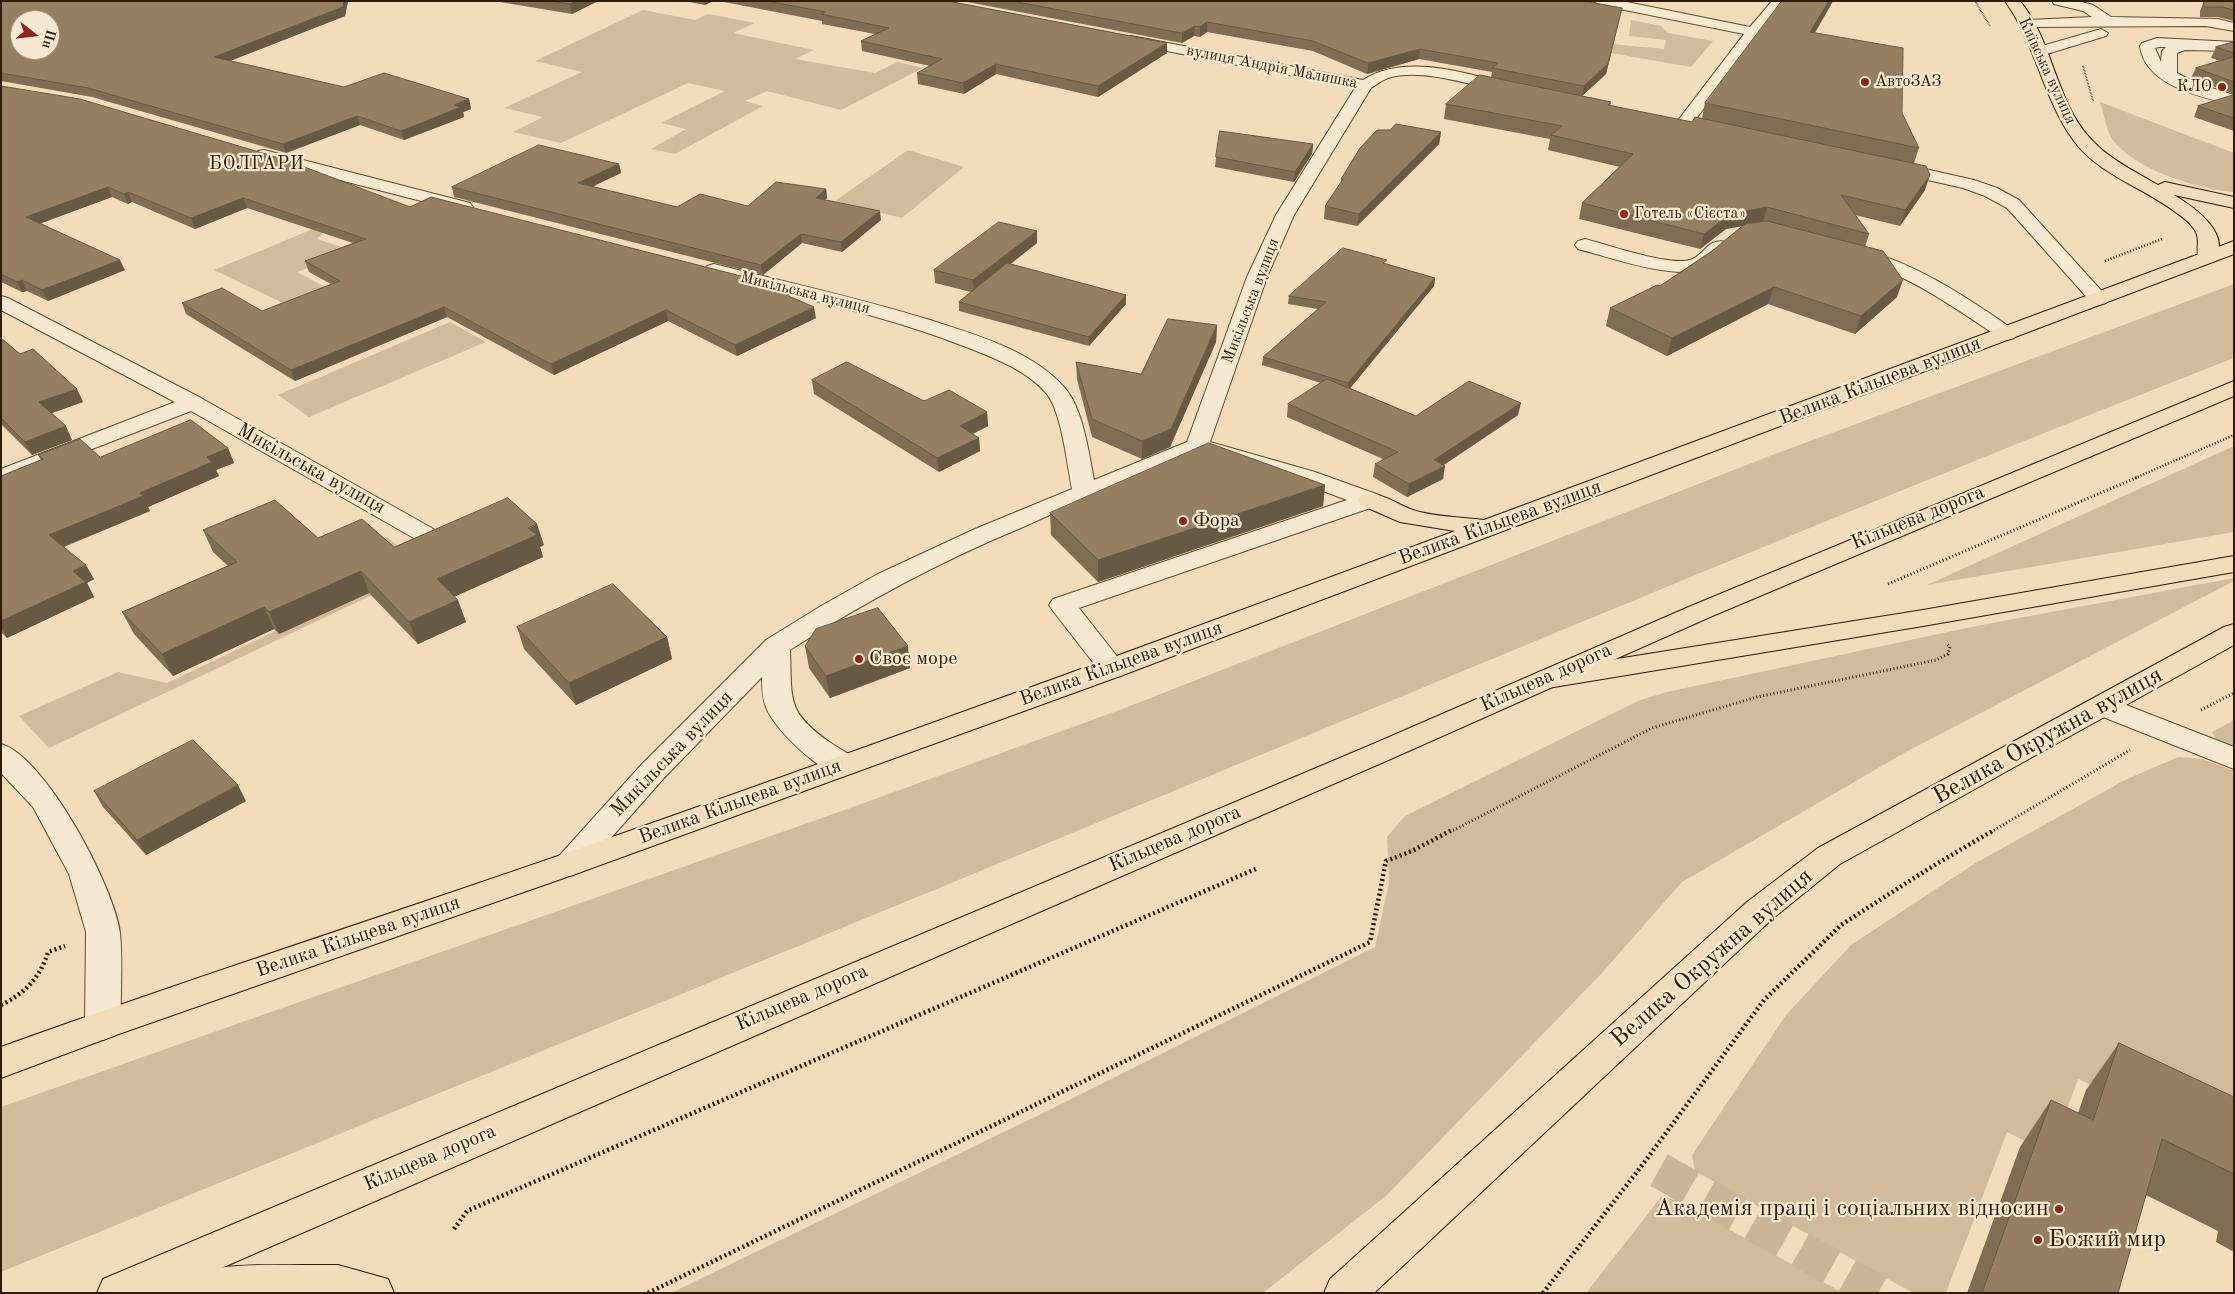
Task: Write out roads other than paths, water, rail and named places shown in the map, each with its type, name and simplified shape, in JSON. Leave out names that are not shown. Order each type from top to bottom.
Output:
[{"type":"main road","name":"Київська вулиця","points":[[2012,1],[2028,24],[2067,120],[2079,136],[2104,162],[2174,202],[2198,219],[2208,238],[2207,257]]},
{"type":"main road","name":"Київська вулиця","points":[[2130,178],[2234,204]]},
{"type":"main road","name":"Велика Кільцева вулиця","points":[[1,1063],[103,1025],[570,864],[1113,669],[2234,247]]},
{"type":"main road","name":"Кільцева дорога","points":[[117,1293],[1383,750],[1539,680],[1848,547],[2234,388]]},
{"type":"main road","points":[[1370,500],[1408,517],[1488,529]]},
{"type":"main road","points":[[1539,680],[1923,618],[2234,564]]},
{"type":"main road","name":"Велика Окружна вулиця","points":[[1344,1293],[1767,904],[1830,856],[2234,633]]},
{"type":"main road","points":[[186,1293],[220,1287],[338,1284],[374,1293]]},
{"type":"street","points":[[1684,123],[1753,32],[1780,1]]},
{"type":"street","points":[[2054,1],[2078,7],[2087,31]]},
{"type":"street","points":[[2059,1],[2088,8],[2087,31]]},
{"type":"street","points":[[1597,5],[1753,32]]},
{"type":"street","points":[[1597,5],[1710,33]]},
{"type":"street","points":[[2040,51],[2087,31],[2206,22],[2234,27]]},
{"type":"street","points":[[2028,24],[2087,31],[2197,29],[2213,30],[2234,35]]},
{"type":"street","name":"вулиця Андрія Малишка","points":[[1112,37],[1365,85],[1380,76],[1408,71],[1428,73],[1525,92]]},
{"type":"street","points":[[2234,47],[2157,42],[2147,46],[2147,52],[2163,74],[2234,100]]},
{"type":"street","points":[[2178,81],[2170,74],[2168,64],[2170,51],[2183,45],[2215,46]]},
{"type":"street","name":"Микільська вулиця","points":[[570,864],[653,771],[776,646],[830,612],[888,580],[984,534],[1085,494],[1197,446],[1257,277],[1281,224],[1365,85]]},
{"type":"street","points":[[1666,120],[1705,128]]},
{"type":"street","points":[[246,151],[484,212]]},
{"type":"street","points":[[1877,164],[1968,184],[1991,192],[2013,204],[2099,299]]},
{"type":"street","points":[[1585,245],[1672,265],[1687,266],[1697,264],[1734,233]]},
{"type":"street","points":[[1835,248],[1896,266],[1918,276],[2007,334]]},
{"type":"street","name":"Микільська вулиця","points":[[694,265],[908,320],[984,345],[1030,367],[1057,391],[1071,427],[1085,494]]},
{"type":"street","name":"Микільська вулиця","points":[[1,302],[193,403],[428,536]]},
{"type":"street","points":[[1,477],[193,403]]},
{"type":"street","points":[[1197,446],[1307,477],[1370,500]]},
{"type":"street","points":[[1113,669],[1062,606],[1370,500]]},
{"type":"street","points":[[776,646],[777,698],[785,717],[800,735],[843,765]]},
{"type":"street","points":[[2103,706],[2234,759]]},
{"type":"street","points":[[1,754],[44,800],[85,874],[103,932],[103,1025]]},
{"type":"tunnel","points":[[1659,1170],[1878,1293]]},
{"type":"place","name":"АвтоЗАЗ","points":[[1865,82]]},
{"type":"place","name":"КЛО","points":[[2222,87]]},
{"type":"place","name":"Готель «Сієста»","points":[[1624,214]]},
{"type":"place","name":"Фора","points":[[1183,521]]},
{"type":"place","name":"Своє море","points":[[859,659]]},
{"type":"place","name":"Академія праці і соціальних відносин","points":[[2059,1209]]},
{"type":"place","name":"Божий мир","points":[[2038,1240]]},
{"type":"district","name":"БОЛГАРИ","points":[[257,164]]}]
